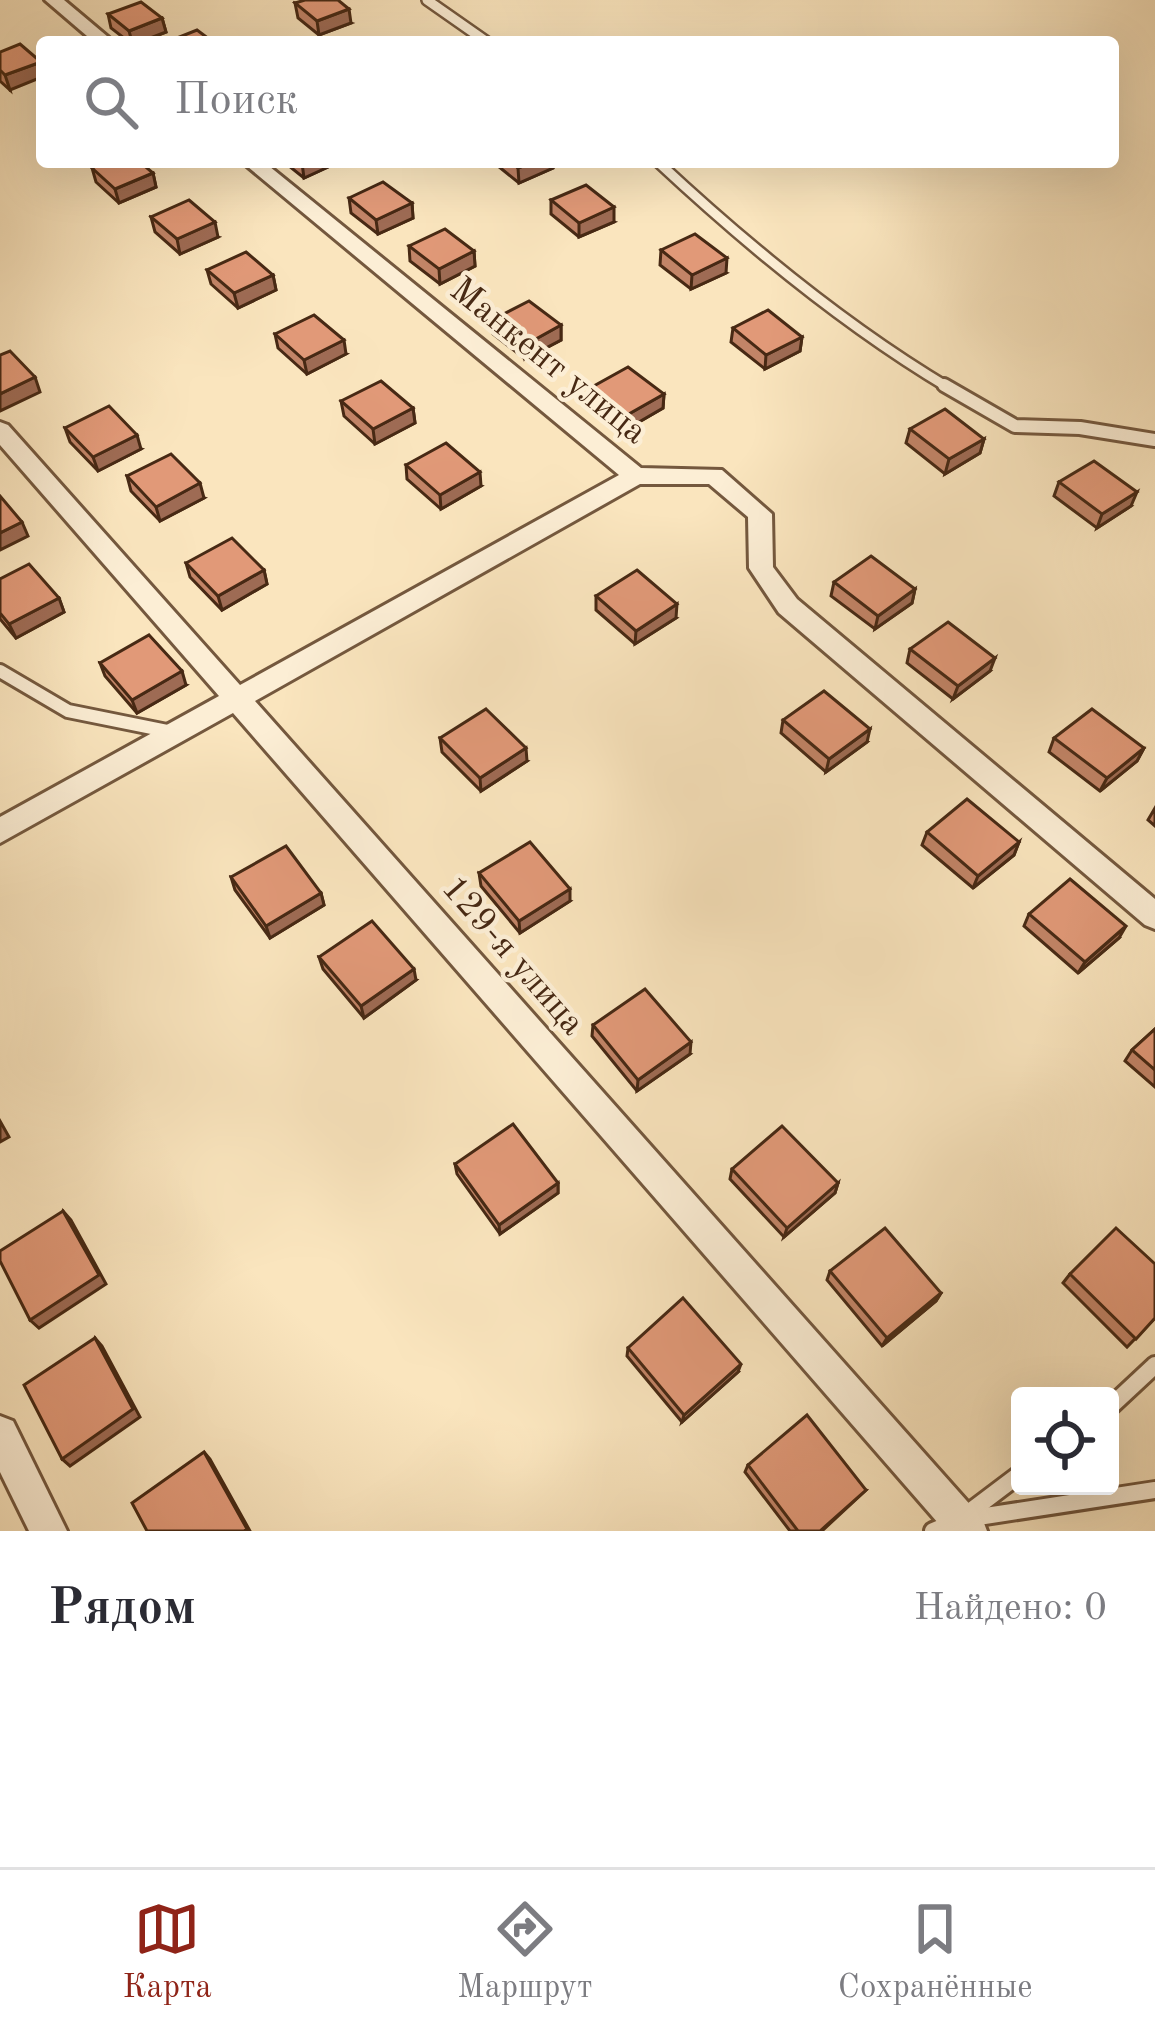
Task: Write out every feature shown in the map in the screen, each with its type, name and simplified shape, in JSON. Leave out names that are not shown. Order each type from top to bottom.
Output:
[{"type":"street","points":[[54,0],[98,36]]},
{"type":"street","name":"Манкент улица","points":[[259,168],[636,476],[714,476],[760,514],[761,568],[788,606],[1155,916]]},
{"type":"street","name":"129-я улица","points":[[0,430],[237,695],[954,1527]]},
{"type":"street","points":[[0,831],[636,476]]},
{"type":"street","points":[[0,1434],[50,1531]]},
{"type":"lane","points":[[427,0],[478,36]]},
{"type":"lane","points":[[664,168],[717,217],[911,365],[1015,426],[1080,428],[1155,440]]},
{"type":"lane","points":[[0,671],[68,711],[172,732]]},
{"type":"lane","points":[[1119,1399],[1155,1365]]},
{"type":"lane","points":[[954,1527],[1011,1481]]},
{"type":"lane","points":[[954,1527],[1155,1490]]},
{"type":"building","points":[[338,0],[349,9],[317,21],[295,3]]},
{"type":"building","points":[[141,2],[162,18],[129,31],[108,14]]},
{"type":"building","points":[[20,44],[36,58],[36,64],[5,75],[0,70],[0,52]]},
{"type":"building","points":[[92,168],[147,168],[153,173],[115,189]]},
{"type":"building","points":[[383,182],[412,203],[376,220],[349,198]]},
{"type":"building","points":[[586,185],[614,207],[579,223],[551,200]]},
{"type":"building","points":[[189,200],[215,222],[177,239],[151,217]]},
{"type":"building","points":[[445,229],[474,251],[439,269],[409,246]]},
{"type":"building","points":[[695,234],[727,258],[692,275],[661,250]]},
{"type":"building","points":[[246,252],[273,275],[234,293],[207,270]]},
{"type":"building","points":[[529,301],[561,325],[525,345],[492,320]]},
{"type":"building","points":[[768,310],[802,337],[766,355],[733,328]]},
{"type":"building","points":[[314,315],[344,340],[304,360],[275,334]]},
{"type":"building","points":[[10,351],[35,377],[0,394],[0,355]]},
{"type":"building","points":[[628,367],[664,394],[627,415],[592,387]]},
{"type":"building","points":[[381,381],[413,408],[373,429],[341,401]]},
{"type":"building","points":[[109,406],[137,435],[93,457],[65,428]]},
{"type":"building","points":[[945,409],[984,439],[949,459],[910,429]]},
{"type":"building","points":[[446,443],[480,472],[440,495],[406,465]]},
{"type":"building","points":[[171,454],[200,483],[156,507],[127,476]]},
{"type":"building","points":[[1094,461],[1137,492],[1102,514],[1059,482]]},
{"type":"building","points":[[0,496],[22,522],[0,533]]},
{"type":"building","points":[[232,538],[264,570],[218,596],[186,563]]},
{"type":"building","points":[[871,556],[915,589],[878,616],[834,582]]},
{"type":"building","points":[[29,564],[59,598],[9,624],[0,613],[0,579]]},
{"type":"building","points":[[637,570],[677,604],[636,631],[596,596]]},
{"type":"building","points":[[948,622],[995,658],[958,686],[910,649]]},
{"type":"building","points":[[149,635],[182,671],[132,700],[100,663]]},
{"type":"building","points":[[824,691],[870,729],[829,759],[783,720]]},
{"type":"building","points":[[486,709],[526,748],[480,778],[440,738]]},
{"type":"building","points":[[1092,709],[1144,748],[1107,778],[1054,738]]},
{"type":"building","points":[[967,799],[1019,842],[978,876],[927,832]]},
{"type":"building","points":[[530,842],[570,889],[519,921],[479,873]]},
{"type":"building","points":[[286,846],[321,893],[266,926],[231,877]]},
{"type":"building","points":[[1070,879],[1126,926],[1085,962],[1029,914]]},
{"type":"building","points":[[372,921],[414,969],[361,1006],[319,957]]},
{"type":"building","points":[[645,989],[691,1042],[638,1080],[593,1025]]},
{"type":"building","points":[[1155,1029],[1155,1070],[1132,1050]]},
{"type":"building","points":[[513,1124],[558,1183],[499,1225],[455,1164]]},
{"type":"building","points":[[782,1126],[838,1183],[787,1228],[732,1169]]},
{"type":"building","points":[[63,1211],[99,1275],[30,1320],[0,1261],[0,1251]]},
{"type":"building","points":[[885,1228],[941,1293],[887,1338],[830,1271]]},
{"type":"building","points":[[1116,1228],[1155,1264],[1155,1318],[1136,1339],[1070,1274]]},
{"type":"building","points":[[683,1298],[741,1364],[684,1415],[628,1348]]},
{"type":"building","points":[[95,1338],[133,1409],[62,1459],[24,1385]]},
{"type":"building","points":[[807,1415],[866,1490],[820,1531],[798,1531],[748,1465]]},
{"type":"building","points":[[204,1452],[247,1529],[147,1531],[132,1503]]}]
